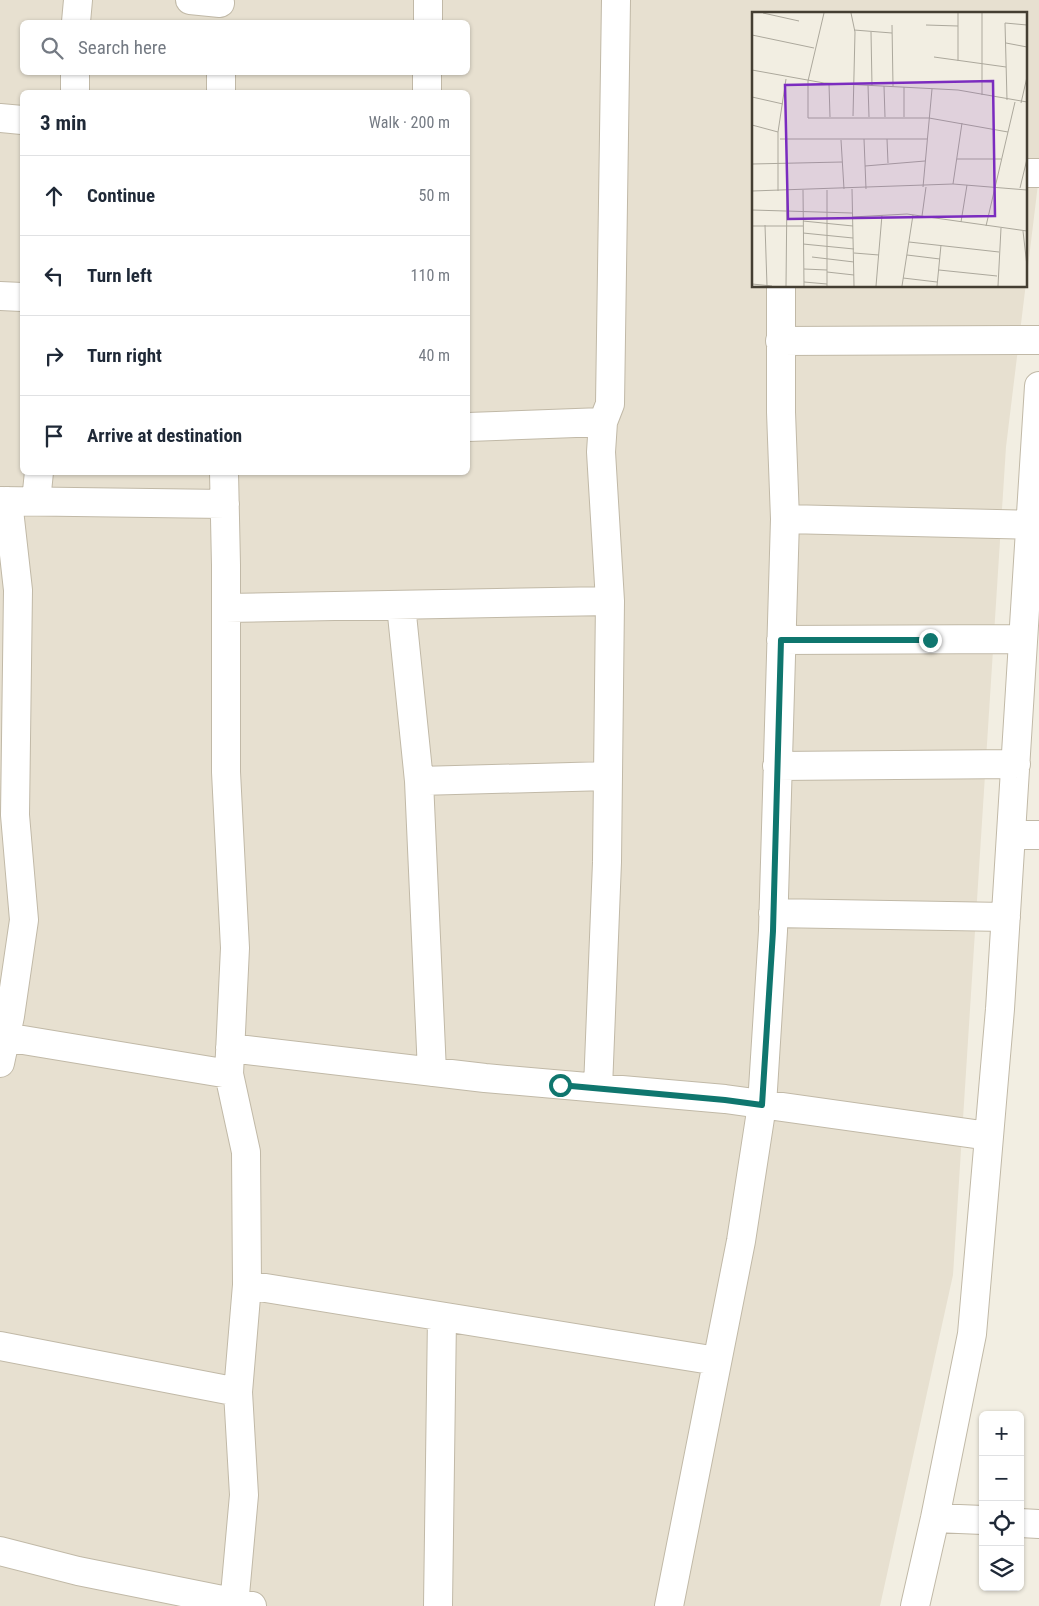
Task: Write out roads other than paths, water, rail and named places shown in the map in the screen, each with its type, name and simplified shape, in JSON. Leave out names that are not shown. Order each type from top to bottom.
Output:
[{"type":"street","points":[[76,20],[78,0]]},
{"type":"street","points":[[190,0],[220,8]]},
{"type":"street","points":[[428,0],[428,20]]},
{"type":"street","points":[[598,1088],[607,862],[610,601],[602,452],[603,422],[610,404],[616,0]]},
{"type":"street","points":[[75,75],[75,90]]},
{"type":"street","points":[[221,75],[221,90]]},
{"type":"street","points":[[428,75],[428,90]]},
{"type":"street","points":[[0,118],[20,120]]},
{"type":"street","points":[[1026,173],[1039,173]]},
{"type":"street","points":[[669,1606],[741,1241],[762,1105],[773,913],[785,518],[781,412],[781,288]]},
{"type":"street","points":[[0,296],[20,297]]},
{"type":"street","points":[[780,341],[1039,340]]},
{"type":"street","points":[[915,1606],[935,1518],[972,1334],[1006,918],[1016,764],[1030,668],[1023,639],[1035,524],[1039,386]]},
{"type":"street","points":[[470,428],[603,422]]},
{"type":"street","points":[[36,502],[39,475]]},
{"type":"street","points":[[0,1552],[78,1571],[240,1605],[244,1495],[238,1392],[247,1285],[246,1152],[230,1061],[235,948],[226,772],[224,475]]},
{"type":"street","points":[[225,504],[4,501],[18,590],[8,731],[24,920],[8,967],[3,1050],[432,1072],[725,1100],[989,1136]]},
{"type":"street","points":[[785,518],[1035,524]]},
{"type":"street","points":[[226,608],[610,601]]},
{"type":"street","points":[[401,605],[419,781],[432,1072]]},
{"type":"street","points":[[781,640],[1023,639]]},
{"type":"street","points":[[777,766],[1016,764]]},
{"type":"street","points":[[419,781],[608,776]]},
{"type":"street","points":[[1012,835],[1039,835]]},
{"type":"street","points":[[773,913],[1006,918]]},
{"type":"street","points":[[247,1285],[717,1361]]},
{"type":"street","points":[[438,1606],[442,1316]]},
{"type":"street","points":[[0,1346],[238,1392]]},
{"type":"street","points":[[935,1518],[979,1520]]},
{"type":"street","points":[[1024,1522],[1039,1524]]}]
